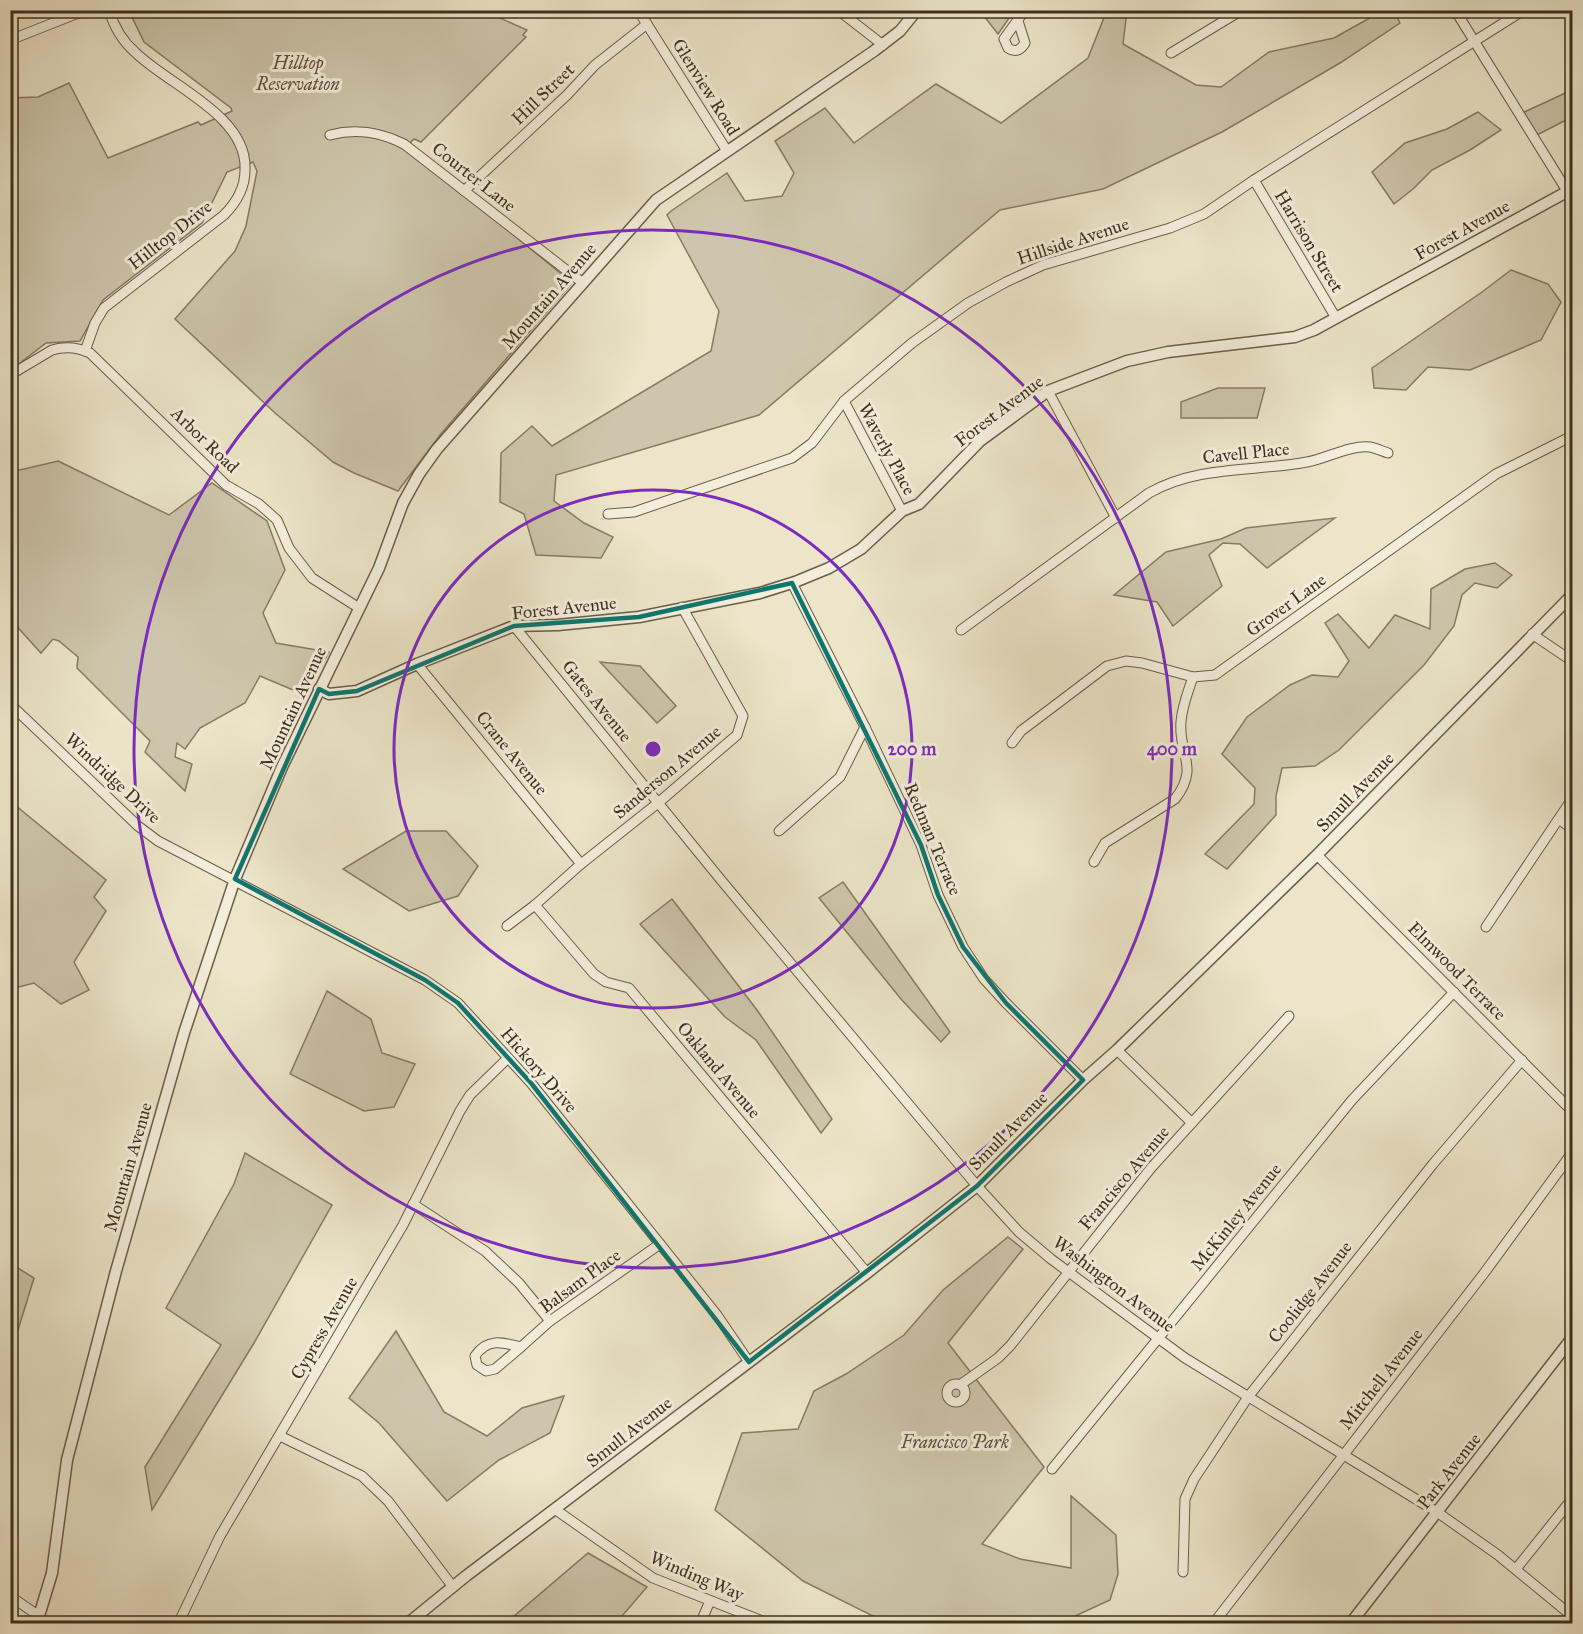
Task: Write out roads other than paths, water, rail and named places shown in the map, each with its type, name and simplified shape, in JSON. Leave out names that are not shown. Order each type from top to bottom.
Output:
[{"type":"street","points":[[10,40],[86,10]]},
{"type":"street","name":"Hilltop Drive","points":[[85,351],[95,323],[104,308],[229,209],[238,197],[245,174],[242,148],[229,125],[137,54],[119,33],[109,10]]},
{"type":"street","name":"Glenview Road","points":[[638,10],[727,151]]},
{"type":"street","points":[[838,10],[883,45]]},
{"type":"street","name":"Mountain Avenue","points":[[37,1620],[52,1573],[67,1460],[116,1271],[180,1043],[245,851],[319,689],[379,568],[403,503],[427,461],[656,200],[883,45],[900,31],[917,10]]},
{"type":"street","points":[[1018,21],[1025,10]]},
{"type":"street","points":[[1171,53],[1242,10]]},
{"type":"street","points":[[1455,10],[1571,193]]},
{"type":"street","name":"Hillside Avenue","points":[[608,514],[634,512],[792,458],[812,443],[844,401],[912,343],[968,303],[1043,265],[1170,228],[1204,214],[1524,10]]},
{"type":"street","name":"Hill Street","points":[[464,191],[567,95],[595,65],[647,24]]},
{"type":"street","name":"Courter Lane","points":[[330,135],[348,131],[366,131],[395,139],[413,150],[583,283]]},
{"type":"street","name":"Harrison Street","points":[[1254,180],[1336,318]]},
{"type":"street","name":"Forest Avenue","points":[[319,689],[329,694],[357,691],[417,664],[514,626],[558,625],[639,617],[760,594],[792,584],[829,568],[861,549],[902,511],[919,504],[980,441],[1048,391],[1127,361],[1217,344],[1294,337],[1314,330],[1571,193]]},
{"type":"street","points":[[10,375],[52,350],[65,347],[85,351]]},
{"type":"street","name":"Arbor Road","points":[[85,351],[98,360],[226,485],[259,504],[276,520],[289,548],[312,578],[359,608]]},
{"type":"street","points":[[1048,391],[1116,518]]},
{"type":"street","name":"Waverly Place","points":[[844,401],[902,511]]},
{"type":"street","name":"Grover Lane","points":[[1012,743],[1021,730],[1107,666],[1126,661],[1204,678],[1227,669],[1496,474],[1572,436]]},
{"type":"street","name":"Cavell Place","points":[[962,630],[1158,488],[1188,476],[1297,464],[1324,458],[1351,448],[1371,447],[1388,453]]},
{"type":"street","name":"Redman Terrace","points":[[792,584],[865,727],[921,845],[938,895],[963,947],[984,979],[1083,1080]]},
{"type":"street","name":"Smull Avenue","points":[[407,1623],[867,1273],[977,1186],[1083,1080],[1117,1050],[1317,855],[1572,594]]},
{"type":"street","name":"Sanderson Avenue","points":[[507,926],[658,803],[737,735],[743,716],[682,607]]},
{"type":"street","name":"Gates Avenue","points":[[514,626],[722,880]]},
{"type":"street","points":[[1532,634],[1572,661]]},
{"type":"street","name":"Crane Avenue","points":[[417,664],[581,864]]},
{"type":"street","points":[[1094,862],[1105,843],[1174,799],[1181,790],[1188,766],[1180,725],[1193,677]]},
{"type":"street","name":"Windridge Drive","points":[[10,704],[138,826],[158,841],[235,879]]},
{"type":"street","points":[[779,831],[840,777],[865,727]]},
{"type":"street","points":[[1486,927],[1572,799]]},
{"type":"street","points":[[1559,819],[1572,829]]},
{"type":"street","name":"Elmwood Terrace","points":[[1317,855],[1572,1112]]},
{"type":"street","name":"Hickory Drive","points":[[235,879],[425,980],[458,1004],[531,1083],[717,1315],[749,1362]]},
{"type":"street","name":"Washington Avenue","points":[[722,880],[977,1186],[1019,1232],[1185,1358],[1437,1512],[1516,1569],[1572,1616]]},
{"type":"street","name":"Oakland Avenue","points":[[535,905],[594,974],[606,982],[629,988],[867,1273]]},
{"type":"street","name":"McKinley Avenue","points":[[1052,1469],[1352,1100],[1454,992]]},
{"type":"street","name":"Francisco Avenue","points":[[960,1385],[998,1358],[1010,1346],[1150,1168],[1289,1016]]},
{"type":"street","points":[[1117,1050],[1192,1123]]},
{"type":"street","name":"Cypress Avenue","points":[[178,1623],[220,1536],[413,1204],[470,1095],[508,1058]]},
{"type":"street","name":"Coolidge Avenue","points":[[1183,1572],[1185,1499],[1194,1479],[1248,1397],[1433,1164],[1522,1060]]},
{"type":"street","name":"Mitchell Avenue","points":[[1213,1623],[1478,1281],[1572,1153]]},
{"type":"street","points":[[413,1204],[485,1251],[519,1283],[550,1321]]},
{"type":"street","name":"Balsam Place","points":[[521,1347],[494,1342],[482,1346],[475,1356],[477,1365],[486,1371],[495,1369],[521,1347],[550,1321],[660,1244]]},
{"type":"street","name":"Park Avenue","points":[[1350,1623],[1572,1338]]},
{"type":"street","points":[[280,1436],[362,1476],[388,1501],[453,1587]]},
{"type":"street","points":[[1516,1569],[1572,1499]]},
{"type":"street","name":"Winding Way","points":[[556,1510],[653,1578],[770,1623]]},
{"type":"street","points":[[10,1596],[37,1620]]},
{"type":"street","points":[[700,1623],[710,1601]]},
{"type":"park label","name":"Hilltop Reservation","points":[[298,73]]},
{"type":"park label","name":"Francisco Park","points":[[955,1442]]}]
